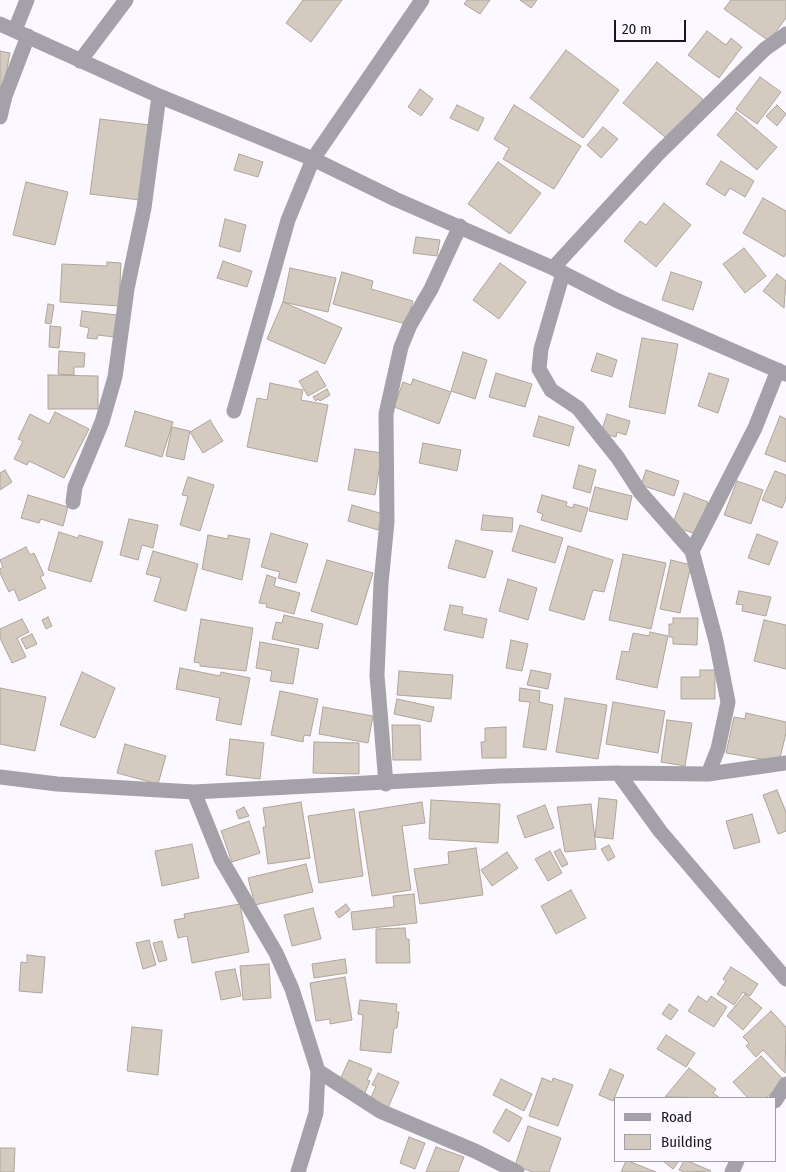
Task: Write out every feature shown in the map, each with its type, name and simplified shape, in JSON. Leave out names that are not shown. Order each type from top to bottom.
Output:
[{"type":"street","points":[[0,118],[21,33],[27,0]]},
{"type":"street","points":[[80,61],[126,0]]},
{"type":"street","points":[[234,411],[285,229],[313,159],[422,0]]},
{"type":"street","points":[[0,24],[158,96],[313,159],[395,199],[460,226],[558,271],[618,301],[782,372],[692,551]]},
{"type":"street","points":[[708,774],[718,749],[728,702],[716,641],[692,551],[640,492],[618,458],[578,408],[550,390],[539,369],[541,349],[558,271],[665,148],[765,49],[786,34]]},
{"type":"street","points":[[73,502],[76,487],[102,422],[115,377],[127,289],[144,208],[158,96]]},
{"type":"street","points":[[386,784],[377,674],[386,522],[386,414],[393,375],[407,332],[431,289],[460,226]]},
{"type":"street","points":[[0,777],[57,784],[194,792],[386,784],[500,776],[618,773],[708,774],[786,763]]},
{"type":"street","points":[[618,773],[660,831],[786,979]]},
{"type":"street","points":[[194,792],[224,866],[276,953],[292,989],[318,1071],[316,1113],[298,1172]]},
{"type":"street","points":[[318,1071],[380,1111],[474,1151],[516,1172]]},
{"type":"street","points":[[776,1099],[786,1084]]},
{"type":"building","points":[[303,0],[342,0],[311,42],[286,23]]},
{"type":"building","points":[[467,0],[490,0],[480,14],[464,4]]},
{"type":"building","points":[[520,0],[537,0],[531,8]]},
{"type":"building","points":[[731,0],[786,0],[786,18],[769,41],[724,9]]},
{"type":"building","points":[[707,31],[726,45],[731,38],[742,47],[719,78],[688,55]]},
{"type":"building","points":[[566,50],[619,90],[583,138],[530,98]]},
{"type":"building","points":[[0,51],[10,53],[2,94],[0,94]]},
{"type":"building","points":[[657,62],[704,100],[670,141],[623,103]]},
{"type":"building","points":[[760,77],[781,92],[757,124],[736,109]]},
{"type":"building","points":[[420,89],[433,99],[421,116],[408,107]]},
{"type":"building","points":[[457,105],[484,118],[478,131],[450,118]]},
{"type":"building","points":[[514,105],[581,146],[554,189],[503,159],[509,148],[494,139]]},
{"type":"building","points":[[777,105],[786,114],[777,126],[766,116]]},
{"type":"building","points":[[736,112],[777,147],[757,170],[717,135]]},
{"type":"building","points":[[100,119],[150,125],[140,200],[90,194]]},
{"type":"building","points":[[603,127],[618,139],[601,158],[587,145]]},
{"type":"building","points":[[239,154],[263,162],[258,177],[234,170]]},
{"type":"building","points":[[721,161],[754,181],[745,197],[730,188],[725,196],[706,184]]},
{"type":"building","points":[[498,162],[541,193],[510,234],[468,204]]},
{"type":"building","points":[[26,182],[68,192],[55,245],[13,235]]},
{"type":"building","points":[[763,198],[786,211],[786,253],[784,257],[743,233]]},
{"type":"building","points":[[664,203],[691,225],[656,267],[624,241],[640,221],[646,225]]},
{"type":"building","points":[[225,219],[246,225],[240,252],[219,246]]},
{"type":"building","points":[[416,237],[440,240],[437,256],[413,253]]},
{"type":"building","points":[[744,248],[766,276],[745,293],[723,264]]},
{"type":"building","points":[[223,261],[252,271],[247,287],[217,278]]},
{"type":"building","points":[[107,262],[121,263],[119,306],[60,302],[62,264],[107,266]]},
{"type":"building","points":[[500,263],[526,282],[499,319],[473,300]]},
{"type":"building","points":[[290,268],[336,278],[328,312],[283,302]]},
{"type":"building","points":[[342,272],[373,281],[371,289],[413,301],[406,324],[333,304]]},
{"type":"building","points":[[671,272],[702,282],[693,310],[662,300]]},
{"type":"building","points":[[777,274],[786,281],[784,308],[763,291]]},
{"type":"building","points":[[283,302],[342,328],[325,364],[267,339]]},
{"type":"building","points":[[48,304],[54,305],[51,324],[45,323]]},
{"type":"building","points":[[82,311],[117,315],[114,337],[98,335],[97,339],[87,338],[89,328],[80,326]]},
{"type":"building","points":[[50,326],[61,327],[59,348],[49,347]]},
{"type":"building","points":[[642,338],[678,344],[665,414],[629,407]]},
{"type":"building","points":[[59,351],[85,353],[84,367],[74,367],[74,375],[58,374]]},
{"type":"building","points":[[463,352],[487,360],[475,399],[451,391]]},
{"type":"building","points":[[597,353],[617,360],[612,377],[591,371]]},
{"type":"building","points":[[317,371],[326,386],[308,396],[299,381]]},
{"type":"building","points":[[496,373],[532,384],[525,407],[489,397]]},
{"type":"building","points":[[709,373],[729,379],[718,413],[698,406]]},
{"type":"building","points":[[48,375],[98,376],[98,409],[48,409]]},
{"type":"building","points":[[413,379],[451,392],[439,424],[394,407],[403,382],[411,385]]},
{"type":"building","points":[[270,383],[303,390],[301,400],[328,405],[317,462],[247,447],[257,398],[267,400]]},
{"type":"building","points":[[327,389],[330,395],[320,401],[318,399],[316,401],[313,397]]},
{"type":"building","points":[[135,411],[173,422],[162,457],[125,446]]},
{"type":"building","points":[[55,412],[89,429],[64,478],[29,461],[27,465],[14,459],[23,441],[18,439],[30,414],[49,424]]},
{"type":"building","points":[[607,414],[630,421],[626,435],[617,432],[616,437],[601,433]]},
{"type":"building","points":[[539,416],[574,427],[569,446],[533,436]]},
{"type":"building","points":[[780,416],[786,419],[786,462],[765,454]]},
{"type":"building","points":[[210,420],[223,441],[203,453],[190,432]]},
{"type":"building","points":[[172,427],[190,431],[184,460],[166,456]]},
{"type":"building","points":[[423,443],[461,450],[457,471],[419,463]]},
{"type":"building","points":[[355,449],[382,453],[375,495],[348,490]]},
{"type":"building","points":[[579,465],[596,470],[590,493],[573,488]]},
{"type":"building","points":[[5,470],[12,482],[0,490],[0,473]]},
{"type":"building","points":[[646,470],[679,481],[674,496],[641,485]]},
{"type":"building","points":[[775,471],[786,475],[786,499],[782,508],[762,500]]},
{"type":"building","points":[[188,477],[214,485],[200,531],[180,525],[188,496],[182,495]]},
{"type":"building","points":[[737,481],[763,490],[751,524],[724,515]]},
{"type":"building","points":[[595,487],[632,496],[627,520],[589,511]]},
{"type":"building","points":[[684,493],[708,502],[696,534],[672,526]]},
{"type":"building","points":[[28,495],[68,507],[63,526],[41,519],[39,523],[21,518]]},
{"type":"building","points":[[542,495],[567,502],[566,506],[573,508],[574,504],[588,508],[581,532],[541,520],[543,514],[537,512]]},
{"type":"building","points":[[352,505],[383,514],[378,530],[348,521]]},
{"type":"building","points":[[483,515],[513,518],[512,532],[481,530]]},
{"type":"building","points":[[129,519],[158,525],[153,548],[142,545],[138,560],[120,555]]},
{"type":"building","points":[[520,525],[563,538],[555,563],[512,551]]},
{"type":"building","points":[[59,532],[78,538],[79,535],[103,542],[91,582],[48,570]]},
{"type":"building","points":[[271,533],[308,544],[296,583],[278,578],[280,572],[261,567]]},
{"type":"building","points":[[757,534],[778,542],[769,565],[748,558]]},
{"type":"building","points":[[208,535],[228,539],[228,535],[250,539],[242,580],[202,569]]},
{"type":"building","points":[[456,540],[493,551],[485,578],[448,568]]},
{"type":"building","points":[[568,546],[613,560],[604,592],[593,590],[584,620],[549,610]]},
{"type":"building","points":[[26,547],[30,555],[34,553],[44,575],[40,577],[46,588],[19,601],[14,589],[9,592],[0,573],[0,569],[3,567],[0,560]]},
{"type":"building","points":[[153,551],[198,564],[186,611],[154,601],[161,578],[146,574]]},
{"type":"building","points":[[623,554],[666,563],[651,629],[609,620]]},
{"type":"building","points":[[327,560],[373,573],[357,625],[311,611]]},
{"type":"building","points":[[671,560],[691,565],[680,613],[660,609]]},
{"type":"building","points":[[267,575],[276,578],[274,586],[300,593],[294,614],[266,607],[267,604],[259,603]]},
{"type":"building","points":[[508,579],[537,588],[528,620],[499,611]]},
{"type":"building","points":[[739,591],[771,597],[766,616],[742,611],[743,605],[736,604]]},
{"type":"building","points":[[450,605],[463,607],[462,614],[487,619],[483,638],[444,630]]},
{"type":"building","points":[[284,615],[323,624],[318,649],[272,639],[276,622],[282,623]]},
{"type":"building","points":[[48,617],[52,626],[46,629],[42,620]]},
{"type":"building","points":[[673,618],[698,618],[697,645],[673,644],[673,637],[669,637],[669,624],[673,624]]},
{"type":"building","points":[[22,619],[29,632],[17,638],[26,657],[12,663],[0,638],[0,629]]},
{"type":"building","points":[[201,619],[253,628],[246,671],[200,666],[200,663],[194,662]]},
{"type":"building","points":[[764,620],[786,625],[786,669],[754,661]]},
{"type":"building","points":[[650,632],[668,636],[657,688],[616,679],[622,651],[629,652],[633,633],[649,636]]},
{"type":"building","points":[[32,634],[37,644],[26,649],[21,639]]},
{"type":"building","points":[[511,640],[528,644],[522,671],[506,668]]},
{"type":"building","points":[[260,642],[299,649],[293,684],[270,681],[272,671],[256,668]]},
{"type":"building","points":[[180,668],[220,676],[221,672],[250,678],[241,725],[216,720],[220,698],[176,689]]},
{"type":"building","points":[[531,670],[551,674],[548,689],[527,685]]},
{"type":"building","points":[[700,670],[715,670],[715,699],[681,699],[681,677],[700,677]]},
{"type":"building","points":[[399,671],[453,675],[451,699],[397,695]]},
{"type":"building","points":[[82,672],[115,688],[95,738],[60,725]]},
{"type":"building","points":[[0,688],[46,697],[35,751],[0,744]]},
{"type":"building","points":[[520,688],[540,691],[539,702],[553,705],[546,750],[523,747],[530,702],[519,701]]},
{"type":"building","points":[[280,691],[318,699],[310,736],[304,735],[303,742],[271,735]]},
{"type":"building","points":[[565,698],[607,705],[598,759],[556,752]]},
{"type":"building","points":[[397,699],[434,707],[431,722],[394,714]]},
{"type":"building","points":[[613,702],[665,711],[658,753],[606,744]]},
{"type":"building","points":[[323,707],[373,716],[368,743],[319,734]]},
{"type":"building","points":[[746,713],[786,722],[786,733],[779,762],[726,753],[734,717],[745,719]]},
{"type":"building","points":[[667,720],[692,723],[685,766],[661,762]]},
{"type":"building","points":[[392,725],[420,725],[421,760],[393,760]]},
{"type":"building","points":[[506,727],[506,758],[482,758],[481,742],[485,742],[485,728]]},
{"type":"building","points":[[230,739],[264,743],[260,779],[226,775]]},
{"type":"building","points":[[314,742],[359,743],[359,774],[313,773]]},
{"type":"building","points":[[125,744],[166,756],[158,784],[117,773]]},
{"type":"building","points":[[777,790],[786,812],[786,831],[778,834],[763,795]]},
{"type":"building","points":[[599,798],[617,800],[613,839],[595,837]]},
{"type":"building","points":[[431,800],[500,804],[498,843],[429,839]]},
{"type":"building","points":[[301,802],[310,858],[268,864],[263,827],[266,827],[263,808]]},
{"type":"building","points":[[422,802],[425,823],[402,826],[411,890],[372,896],[359,812]]},
{"type":"building","points":[[591,804],[596,849],[565,852],[557,807]]},
{"type":"building","points":[[545,805],[554,828],[525,838],[517,816]]},
{"type":"building","points":[[244,807],[249,816],[239,819],[236,811]]},
{"type":"building","points":[[354,809],[363,876],[319,883],[308,816]]},
{"type":"building","points":[[752,814],[760,842],[734,849],[726,821]]},
{"type":"building","points":[[249,821],[260,853],[232,862],[221,831]]},
{"type":"building","points":[[192,844],[199,878],[162,886],[155,851]]},
{"type":"building","points":[[609,845],[615,857],[608,861],[601,849]]},
{"type":"building","points":[[476,848],[483,895],[420,904],[414,869],[449,864],[448,852]]},
{"type":"building","points":[[560,849],[568,864],[562,867],[554,852]]},
{"type":"building","points":[[550,851],[562,873],[548,881],[535,859]]},
{"type":"building","points":[[507,852],[518,868],[492,886],[481,870]]},
{"type":"building","points":[[306,864],[313,892],[255,905],[248,878]]},
{"type":"building","points":[[571,890],[586,918],[556,934],[541,906]]},
{"type":"building","points":[[414,894],[417,923],[353,930],[351,912],[394,907],[393,896]]},
{"type":"building","points":[[240,904],[249,952],[192,963],[187,936],[178,938],[174,920],[185,918],[184,914]]},
{"type":"building","points":[[346,904],[350,910],[339,918],[335,912]]},
{"type":"building","points":[[313,908],[321,939],[292,946],[284,915]]},
{"type":"building","points":[[405,928],[406,939],[409,939],[410,963],[376,963],[376,929]]},
{"type":"building","points":[[149,940],[156,965],[143,969],[136,943]]},
{"type":"building","points":[[162,941],[167,960],[159,962],[153,943]]},
{"type":"building","points":[[27,955],[45,957],[42,993],[19,991],[21,962],[27,963]]},
{"type":"building","points":[[345,959],[347,973],[314,978],[312,964]]},
{"type":"building","points":[[269,964],[271,998],[243,1000],[240,966]]},
{"type":"building","points":[[731,967],[758,984],[750,996],[743,992],[734,1005],[717,994],[726,981],[723,979]]},
{"type":"building","points":[[235,969],[241,996],[221,1000],[215,972]]},
{"type":"building","points":[[345,977],[352,1020],[330,1024],[330,1019],[316,1021],[310,983]]},
{"type":"building","points":[[745,994],[762,1008],[743,1030],[727,1016]]},
{"type":"building","points":[[698,996],[707,1002],[711,996],[727,1007],[714,1027],[688,1011]]},
{"type":"building","points":[[360,1000],[397,1004],[396,1012],[399,1012],[397,1028],[394,1028],[391,1053],[360,1050],[363,1015],[358,1014]]},
{"type":"building","points":[[669,1004],[678,1010],[671,1020],[662,1014]]},
{"type":"building","points":[[771,1011],[786,1027],[785,1073],[763,1050],[756,1057],[746,1046],[749,1043],[743,1037]]},
{"type":"building","points":[[132,1027],[162,1030],[158,1075],[127,1071]]},
{"type":"building","points":[[666,1035],[695,1053],[686,1067],[657,1049]]},
{"type":"building","points":[[761,1056],[785,1081],[767,1097],[747,1097],[733,1082]]},
{"type":"building","points":[[349,1060],[372,1069],[367,1080],[370,1081],[364,1095],[338,1084]]},
{"type":"building","points":[[689,1068],[716,1089],[713,1093],[719,1097],[665,1097]]},
{"type":"building","points":[[610,1069],[624,1075],[613,1101],[599,1095]]},
{"type":"building","points":[[378,1073],[399,1082],[387,1110],[369,1102],[376,1086],[372,1085]]},
{"type":"building","points":[[542,1078],[552,1082],[553,1078],[573,1085],[558,1126],[529,1116]]},
{"type":"building","points":[[501,1079],[532,1094],[524,1111],[493,1095]]},
{"type":"building","points":[[506,1109],[522,1118],[509,1142],[493,1132]]},
{"type":"building","points":[[528,1126],[561,1138],[549,1172],[533,1172],[515,1166]]},
{"type":"building","points":[[409,1137],[425,1143],[415,1169],[400,1163]]},
{"type":"building","points":[[436,1147],[464,1157],[458,1172],[426,1172]]},
{"type":"building","points":[[0,1148],[15,1148],[14,1172],[0,1172]]},
{"type":"building","points":[[626,1162],[631,1162],[656,1172],[621,1172]]},
{"type":"building","points":[[664,1162],[678,1162],[673,1169]]},
{"type":"building","points":[[683,1162],[690,1162],[711,1171],[684,1172],[679,1170]]}]
